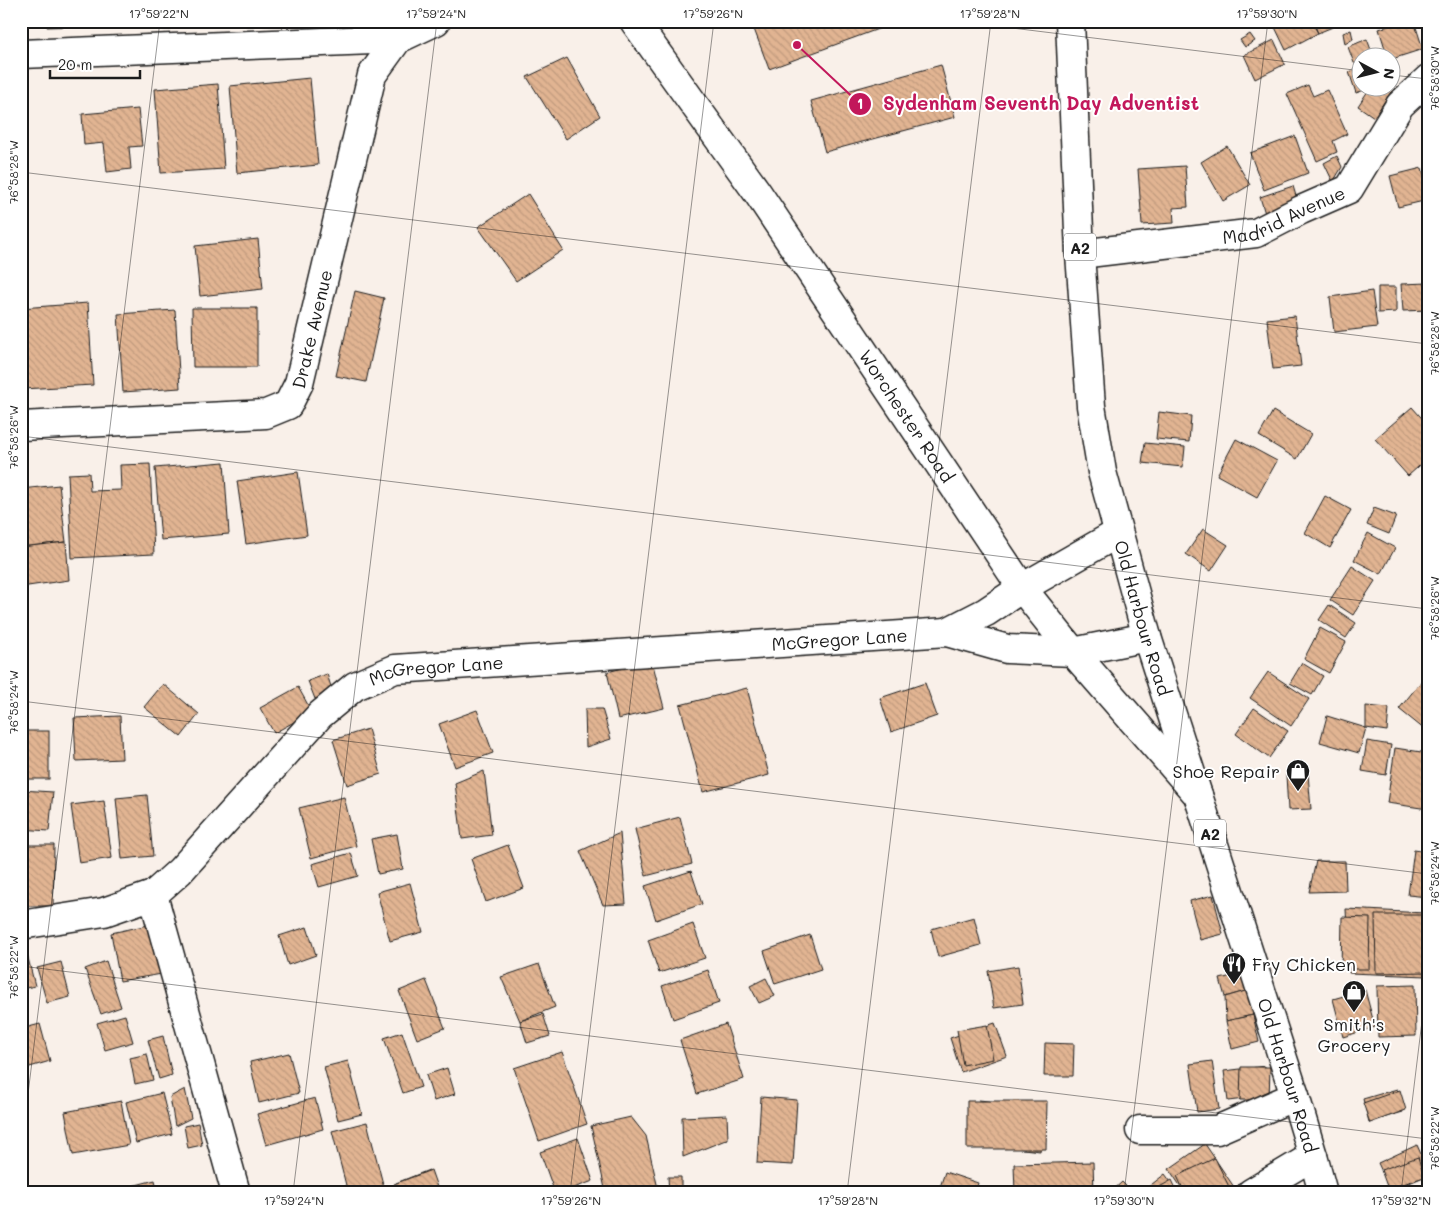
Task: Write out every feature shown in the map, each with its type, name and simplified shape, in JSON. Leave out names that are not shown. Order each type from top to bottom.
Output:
[{"type":"street","name":"Drake Avenue","points":[[21,426],[266,414],[288,405],[299,383],[372,75],[398,39],[436,21]]},
{"type":"street","name":"Worchester Road","points":[[634,21],[757,192],[1022,588],[1073,652],[1198,794]]},
{"type":"street","name":"Old Harbour Road","points":[[1070,21],[1080,254],[1091,406],[1102,472],[1147,637],[1295,1096],[1323,1193]]},
{"type":"street","points":[[21,54],[398,39]]},
{"type":"street","name":"Madrid Avenue","points":[[1080,254],[1256,233],[1301,210],[1349,189],[1400,105],[1428,79]]},
{"type":"street","name":"McGregor Lane","points":[[946,632],[986,612],[1022,588],[1118,533]]},
{"type":"street","name":"McGregor Lane","points":[[21,925],[104,912],[153,895],[180,871],[320,715],[355,686],[395,669],[946,632],[1007,648],[1073,652],[1147,637]]},
{"type":"street","points":[[153,895],[236,1193]]},
{"type":"street","points":[[1140,1130],[1217,1130],[1295,1096]]},
{"type":"street","points":[[1251,1193],[1313,1156]]},
{"type":"building","points":[[47,21],[115,21],[115,25],[47,27]]},
{"type":"building","points":[[751,21],[900,21],[769,69]]},
{"type":"building","points":[[1272,21],[1311,21],[1318,33],[1286,50]]},
{"type":"building","points":[[1313,21],[1334,21],[1335,26],[1318,33]]},
{"type":"building","points":[[1404,21],[1414,21],[1423,49],[1402,56],[1402,48],[1385,48],[1379,29]]},
{"type":"building","points":[[1351,30],[1353,39],[1345,44],[1343,33]]},
{"type":"building","points":[[1250,34],[1255,41],[1245,47],[1240,40]]},
{"type":"building","points":[[1367,39],[1370,48],[1352,48],[1352,58],[1348,47]]},
{"type":"building","points":[[1274,40],[1285,64],[1255,79],[1244,55]]},
{"type":"building","points":[[567,58],[600,116],[566,139],[527,77]]},
{"type":"building","points":[[941,65],[955,117],[825,152],[811,101]]},
{"type":"building","points":[[310,78],[318,165],[237,173],[230,86]]},
{"type":"building","points":[[218,84],[224,169],[161,173],[155,89]]},
{"type":"building","points":[[1308,85],[1313,96],[1327,90],[1347,134],[1333,141],[1337,152],[1317,161],[1287,94]]},
{"type":"building","points":[[1363,98],[1387,98],[1374,117],[1358,106]]},
{"type":"building","points":[[138,109],[142,146],[129,147],[131,169],[107,172],[104,143],[84,145],[82,114]]},
{"type":"building","points":[[1295,136],[1308,173],[1264,190],[1250,153]]},
{"type":"building","points":[[1227,146],[1250,185],[1223,201],[1201,162]]},
{"type":"building","points":[[1337,156],[1342,167],[1333,182],[1324,163]]},
{"type":"building","points":[[1185,166],[1188,207],[1173,208],[1174,223],[1142,225],[1138,169]]},
{"type":"building","points":[[1422,168],[1428,191],[1428,200],[1398,207],[1390,176]]},
{"type":"building","points":[[1293,186],[1299,206],[1266,217],[1260,197]]},
{"type":"building","points":[[528,194],[563,250],[516,281],[478,227]]},
{"type":"building","points":[[258,239],[263,289],[200,296],[195,246]]},
{"type":"building","points":[[1428,283],[1428,310],[1403,311],[1401,284]]},
{"type":"building","points":[[1378,287],[1396,287],[1396,312],[1378,313]]},
{"type":"building","points":[[355,291],[384,298],[366,382],[336,376]]},
{"type":"building","points":[[1372,291],[1377,327],[1334,332],[1330,297]]},
{"type":"building","points":[[88,303],[93,385],[23,389],[21,308]]},
{"type":"building","points":[[192,308],[257,308],[257,367],[193,367]]},
{"type":"building","points":[[175,310],[180,388],[123,392],[118,314]]},
{"type":"building","points":[[1295,316],[1301,366],[1273,369],[1267,319]]},
{"type":"building","points":[[23,325],[27,376],[21,377],[21,326]]},
{"type":"building","points":[[1412,407],[1428,425],[1428,458],[1408,476],[1375,439]]},
{"type":"building","points":[[1273,411],[1311,434],[1297,459],[1259,436]]},
{"type":"building","points":[[1159,412],[1191,416],[1189,442],[1156,439]]},
{"type":"building","points":[[1236,439],[1277,461],[1257,497],[1217,475]]},
{"type":"building","points":[[1145,443],[1185,447],[1183,467],[1142,463]]},
{"type":"building","points":[[224,462],[229,534],[161,540],[155,468]]},
{"type":"building","points":[[150,464],[154,554],[72,558],[68,474],[89,473],[90,491],[121,490],[120,465]]},
{"type":"building","points":[[298,472],[307,535],[246,544],[237,481]]},
{"type":"building","points":[[59,485],[66,542],[21,547],[21,489]]},
{"type":"building","points":[[1325,496],[1351,510],[1330,548],[1305,533]]},
{"type":"building","points":[[1374,508],[1396,516],[1389,534],[1367,525]]},
{"type":"building","points":[[1203,529],[1228,545],[1211,571],[1186,554]]},
{"type":"building","points":[[1368,533],[1395,548],[1381,574],[1354,560]]},
{"type":"building","points":[[66,542],[69,580],[21,587],[21,547]]},
{"type":"building","points":[[1352,566],[1375,581],[1353,615],[1330,600]]},
{"type":"building","points":[[1329,605],[1356,623],[1346,638],[1319,620]]},
{"type":"building","points":[[1320,628],[1346,642],[1329,673],[1304,659]]},
{"type":"building","points":[[652,661],[664,708],[618,719],[607,672]]},
{"type":"building","points":[[1302,663],[1323,676],[1312,695],[1290,683]]},
{"type":"building","points":[[1268,672],[1309,699],[1291,726],[1250,698]]},
{"type":"building","points":[[1428,673],[1428,727],[1425,730],[1399,709]]},
{"type":"building","points":[[327,674],[333,693],[315,699],[308,681]]},
{"type":"building","points":[[925,683],[937,716],[891,732],[880,698]]},
{"type":"building","points":[[163,684],[199,714],[181,737],[144,707]]},
{"type":"building","points":[[298,687],[312,712],[274,733],[260,708]]},
{"type":"building","points":[[747,688],[769,775],[703,792],[680,705]]},
{"type":"building","points":[[1366,706],[1389,708],[1387,731],[1366,728]]},
{"type":"building","points":[[1254,708],[1288,731],[1269,758],[1236,734]]},
{"type":"building","points":[[585,709],[602,709],[611,739],[586,747]]},
{"type":"building","points":[[477,710],[493,753],[455,767],[439,724]]},
{"type":"building","points":[[120,716],[122,759],[76,761],[74,718]]},
{"type":"building","points":[[1327,716],[1366,728],[1359,753],[1320,742]]},
{"type":"building","points":[[368,729],[381,774],[347,785],[333,740]]},
{"type":"building","points":[[21,731],[49,731],[49,779],[21,779]]},
{"type":"building","points":[[1367,741],[1391,745],[1386,775],[1362,771]]},
{"type":"building","points":[[1395,748],[1428,753],[1428,809],[1387,803]]},
{"type":"building","points":[[484,771],[492,835],[462,839],[455,783]]},
{"type":"building","name":"Shoe Repair","points":[[1308,774],[1311,809],[1288,810],[1286,775]]},
{"type":"building","points":[[21,790],[53,792],[49,831],[21,829]]},
{"type":"building","points":[[147,795],[153,856],[122,859],[116,798]]},
{"type":"building","points":[[344,797],[356,846],[311,858],[299,808]]},
{"type":"building","points":[[104,801],[112,858],[79,863],[71,805]]},
{"type":"building","points":[[680,817],[692,864],[646,876],[635,829]]},
{"type":"building","points":[[620,833],[626,904],[603,905],[580,851]]},
{"type":"building","points":[[397,834],[403,869],[378,874],[371,839]]},
{"type":"building","points":[[21,845],[54,845],[53,906],[21,906]]},
{"type":"building","points":[[508,845],[524,888],[486,902],[471,859]]},
{"type":"building","points":[[1414,850],[1428,852],[1428,897],[1408,895]]},
{"type":"building","points":[[351,853],[358,876],[319,887],[312,864]]},
{"type":"building","points":[[1316,861],[1345,861],[1346,891],[1309,892]]},
{"type":"building","points":[[691,871],[702,904],[656,920],[645,886]]},
{"type":"building","points":[[410,883],[423,932],[390,941],[377,892]]},
{"type":"building","points":[[1213,895],[1223,934],[1200,940],[1190,901]]},
{"type":"building","points":[[1346,909],[1425,913],[1427,976],[1349,973]]},
{"type":"building","points":[[1375,915],[1426,915],[1427,972],[1376,973]]},
{"type":"building","points":[[974,917],[981,945],[938,957],[931,929]]},
{"type":"building","points":[[1342,917],[1370,918],[1369,969],[1341,969]]},
{"type":"building","points":[[153,924],[162,974],[120,981],[111,933]]},
{"type":"building","points":[[693,924],[705,958],[659,973],[648,940]]},
{"type":"building","points":[[307,927],[316,955],[288,965],[279,936]]},
{"type":"building","points":[[810,935],[821,969],[775,984],[764,951]]},
{"type":"building","points":[[26,950],[35,986],[21,989],[21,951]]},
{"type":"building","points":[[106,961],[121,1007],[101,1014],[85,969]]},
{"type":"building","points":[[61,962],[70,997],[47,1003],[37,968]]},
{"type":"building","points":[[539,964],[555,1007],[520,1021],[501,977]]},
{"type":"building","points":[[1018,966],[1023,1004],[994,1008],[988,971]]},
{"type":"building","points":[[708,970],[719,1003],[673,1019],[662,986]]},
{"type":"building","name":"Fry Chicken","points":[[1244,973],[1249,990],[1225,997],[1220,979]]},
{"type":"building","points":[[766,978],[775,996],[759,1003],[750,986]]},
{"type":"building","points":[[426,980],[445,1028],[417,1039],[399,991]]},
{"type":"building","points":[[1415,985],[1416,1036],[1378,1037],[1377,986]]},
{"type":"building","points":[[1249,990],[1253,1015],[1226,1021],[1225,997]]},
{"type":"building","name":"Smith's Grocery","points":[[1365,990],[1375,1027],[1343,1037],[1333,999]]},
{"type":"building","points":[[543,1014],[550,1036],[527,1043],[520,1021]]},
{"type":"building","points":[[125,1015],[133,1042],[105,1050],[97,1023]]},
{"type":"building","points":[[1253,1015],[1259,1042],[1232,1049],[1226,1021]]},
{"type":"building","points":[[995,1023],[1007,1056],[961,1072],[950,1038]]},
{"type":"building","points":[[40,1024],[50,1061],[23,1069],[21,1065],[21,1029]]},
{"type":"building","points":[[726,1024],[744,1079],[697,1094],[680,1040]]},
{"type":"building","points":[[987,1025],[993,1059],[963,1065],[957,1030]]},
{"type":"building","points":[[402,1032],[421,1087],[403,1093],[384,1038]]},
{"type":"building","points":[[163,1036],[172,1075],[159,1079],[148,1040]]},
{"type":"building","points":[[1045,1043],[1074,1044],[1073,1076],[1044,1076]]},
{"type":"building","points":[[562,1052],[587,1124],[539,1141],[514,1068]]},
{"type":"building","points":[[289,1053],[299,1093],[259,1103],[250,1062]]},
{"type":"building","points":[[147,1054],[153,1080],[135,1084],[130,1058]]},
{"type":"building","points":[[348,1061],[362,1114],[338,1120],[324,1067]]},
{"type":"building","points":[[1212,1061],[1219,1109],[1197,1112],[1190,1064]]},
{"type":"building","points":[[1265,1066],[1269,1096],[1228,1101],[1224,1071]]},
{"type":"building","points":[[1241,1067],[1270,1067],[1269,1100],[1240,1100]]},
{"type":"building","points":[[447,1068],[455,1094],[434,1101],[426,1075]]},
{"type":"building","points":[[185,1089],[191,1118],[175,1126],[170,1097]]},
{"type":"building","points":[[1397,1089],[1403,1112],[1369,1122],[1363,1099]]},
{"type":"building","points":[[1400,1090],[1406,1110],[1370,1123],[1363,1103]]},
{"type":"building","points":[[162,1093],[172,1134],[136,1143],[126,1102]]},
{"type":"building","points":[[761,1097],[797,1100],[793,1165],[757,1163]]},
{"type":"building","points":[[315,1098],[323,1129],[266,1145],[257,1114]]},
{"type":"building","points":[[979,1100],[1045,1107],[1040,1151],[974,1143]]},
{"type":"building","points":[[121,1101],[129,1145],[73,1155],[65,1112]]},
{"type":"building","points":[[967,1101],[1047,1101],[1046,1149],[967,1149]]},
{"type":"building","points":[[727,1115],[728,1139],[683,1157],[682,1117]]},
{"type":"building","points":[[631,1117],[646,1136],[659,1193],[606,1193],[591,1126]]},
{"type":"building","points":[[367,1122],[384,1188],[367,1193],[348,1193],[332,1131]]},
{"type":"building","points":[[198,1123],[202,1145],[188,1148],[184,1126]]},
{"type":"building","points":[[578,1138],[593,1181],[560,1193],[555,1193],[540,1152]]},
{"type":"building","points":[[1205,1144],[1236,1190],[1233,1193],[1185,1193],[1169,1169]]},
{"type":"building","points":[[1417,1145],[1428,1170],[1428,1175],[1391,1191],[1378,1163]]},
{"type":"building","points":[[1418,1157],[1424,1177],[1388,1189],[1381,1170]]},
{"type":"building","points":[[1215,1158],[1232,1193],[1185,1193],[1177,1176]]},
{"type":"building","points":[[1093,1162],[1094,1193],[1015,1193],[1014,1164]]},
{"type":"building","points":[[429,1170],[438,1193],[400,1193],[396,1183]]},
{"type":"building","points":[[431,1170],[439,1193],[397,1193],[394,1184]]},
{"type":"building","points":[[945,1172],[978,1183],[975,1193],[938,1193]]},
{"type":"building","points":[[1165,1174],[1179,1193],[1151,1193],[1147,1188]]},
{"type":"building","points":[[668,1177],[681,1177],[681,1193],[669,1193]]},
{"type":"building","points":[[155,1180],[158,1193],[105,1193]]},
{"type":"building","points":[[1172,1180],[1178,1193],[1155,1193],[1154,1190]]},
{"type":"building","points":[[1122,1182],[1133,1193],[1110,1193]]},
{"type":"building","points":[[212,1189],[212,1193],[191,1193]]},
{"type":"place","name":"Sydenham Seventh Day Adventist","points":[[797,45]]},
{"type":"place","name":"Shoe Repair","points":[[1298,792]]},
{"type":"place","name":"Fry Chicken","points":[[1234,985]]},
{"type":"place","name":"Smith's Grocery","points":[[1354,1013]]}]
